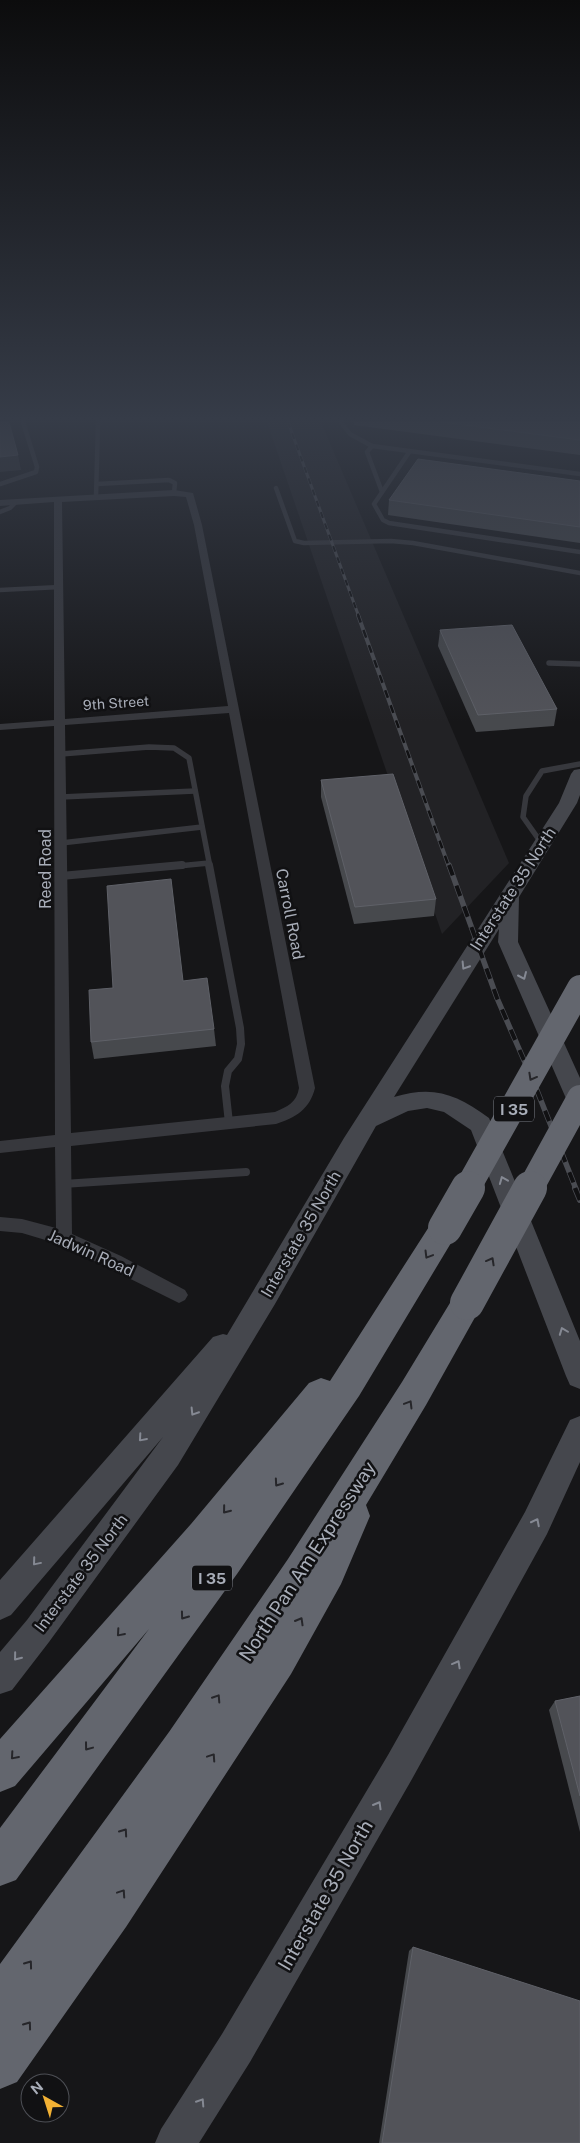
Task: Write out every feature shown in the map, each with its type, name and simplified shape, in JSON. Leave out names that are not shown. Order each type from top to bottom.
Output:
[{"type":"highway","name":"I 35","points":[[0,1864],[224,1561],[346,1386],[444,1228],[534,1073],[580,988]]},
{"type":"highway","name":"North Pan Am Expressway","points":[[0,2003],[84,1888],[209,1709],[383,1446],[467,1303],[580,1098]]},
{"type":"highway","points":[[0,1772],[204,1537],[411,1282]]},
{"type":"highway","points":[[0,2065],[110,1911],[277,1660],[328,1571],[383,1446]]},
{"type":"main road","name":"Interstate 35 North","points":[[0,1678],[38,1631],[168,1455],[266,1296],[352,1145],[568,803],[580,774]]},
{"type":"main road","points":[[510,896],[508,942],[580,1102]]},
{"type":"main road","points":[[368,1120],[407,1100],[441,1100],[461,1108],[481,1124],[580,1376]]},
{"type":"main road","points":[[0,1604],[266,1296]]},
{"type":"main road","name":"Interstate 35 North","points":[[174,2143],[236,2048],[400,1767],[536,1524],[580,1430]]},
{"type":"street","name":"Reed Road","points":[[59,522],[64,1238]]},
{"type":"street","name":"Carroll Road","points":[[0,1147],[276,1118],[294,1111],[306,1098],[306,1088],[197,522]]},
{"type":"street","name":"9th Street","points":[[0,727],[234,709]]},
{"type":"street","name":"Jadwin Road","points":[[0,1224],[21,1224],[64,1238],[179,1295]]},
{"type":"lane","points":[[288,522],[295,541],[304,544],[391,541],[413,543],[580,573]]},
{"type":"lane","points":[[390,522],[580,552]]},
{"type":"lane","points":[[0,590],[60,587]]},
{"type":"lane","points":[[549,664],[580,664]]},
{"type":"lane","points":[[61,754],[149,747],[174,748],[189,758],[241,1044],[238,1059],[228,1071],[225,1086],[229,1123]]},
{"type":"lane","points":[[542,844],[523,817],[526,796],[542,771],[580,764]]},
{"type":"lane","points":[[61,798],[195,791]]},
{"type":"lane","points":[[61,843],[202,827]]},
{"type":"lane","points":[[62,876],[208,863]]},
{"type":"lane","points":[[63,1184],[246,1172]]},
{"type":"shaded area","points":[[301,522],[364,522],[509,863],[442,934]]},
{"type":"building","points":[[545,522],[580,522],[580,527]]},
{"type":"building","points":[[512,625],[557,709],[478,715],[440,630]]},
{"type":"building","points":[[393,774],[436,899],[355,907],[321,780]]},
{"type":"building","points":[[171,879],[183,981],[207,978],[214,1029],[91,1042],[89,990],[113,988],[107,886]]},
{"type":"building","points":[[580,1696],[580,1796],[555,1701]]},
{"type":"building","points":[[413,1947],[580,2001],[580,2143],[382,2143]]},
{"type":"railway","points":[[324,522],[359,617]]},
{"type":"railway","points":[[358,615],[449,867]]},
{"type":"railway","points":[[449,865],[497,998],[536,1088],[576,1189]]},
{"type":"railway","points":[[575,1188],[580,1200]]}]
